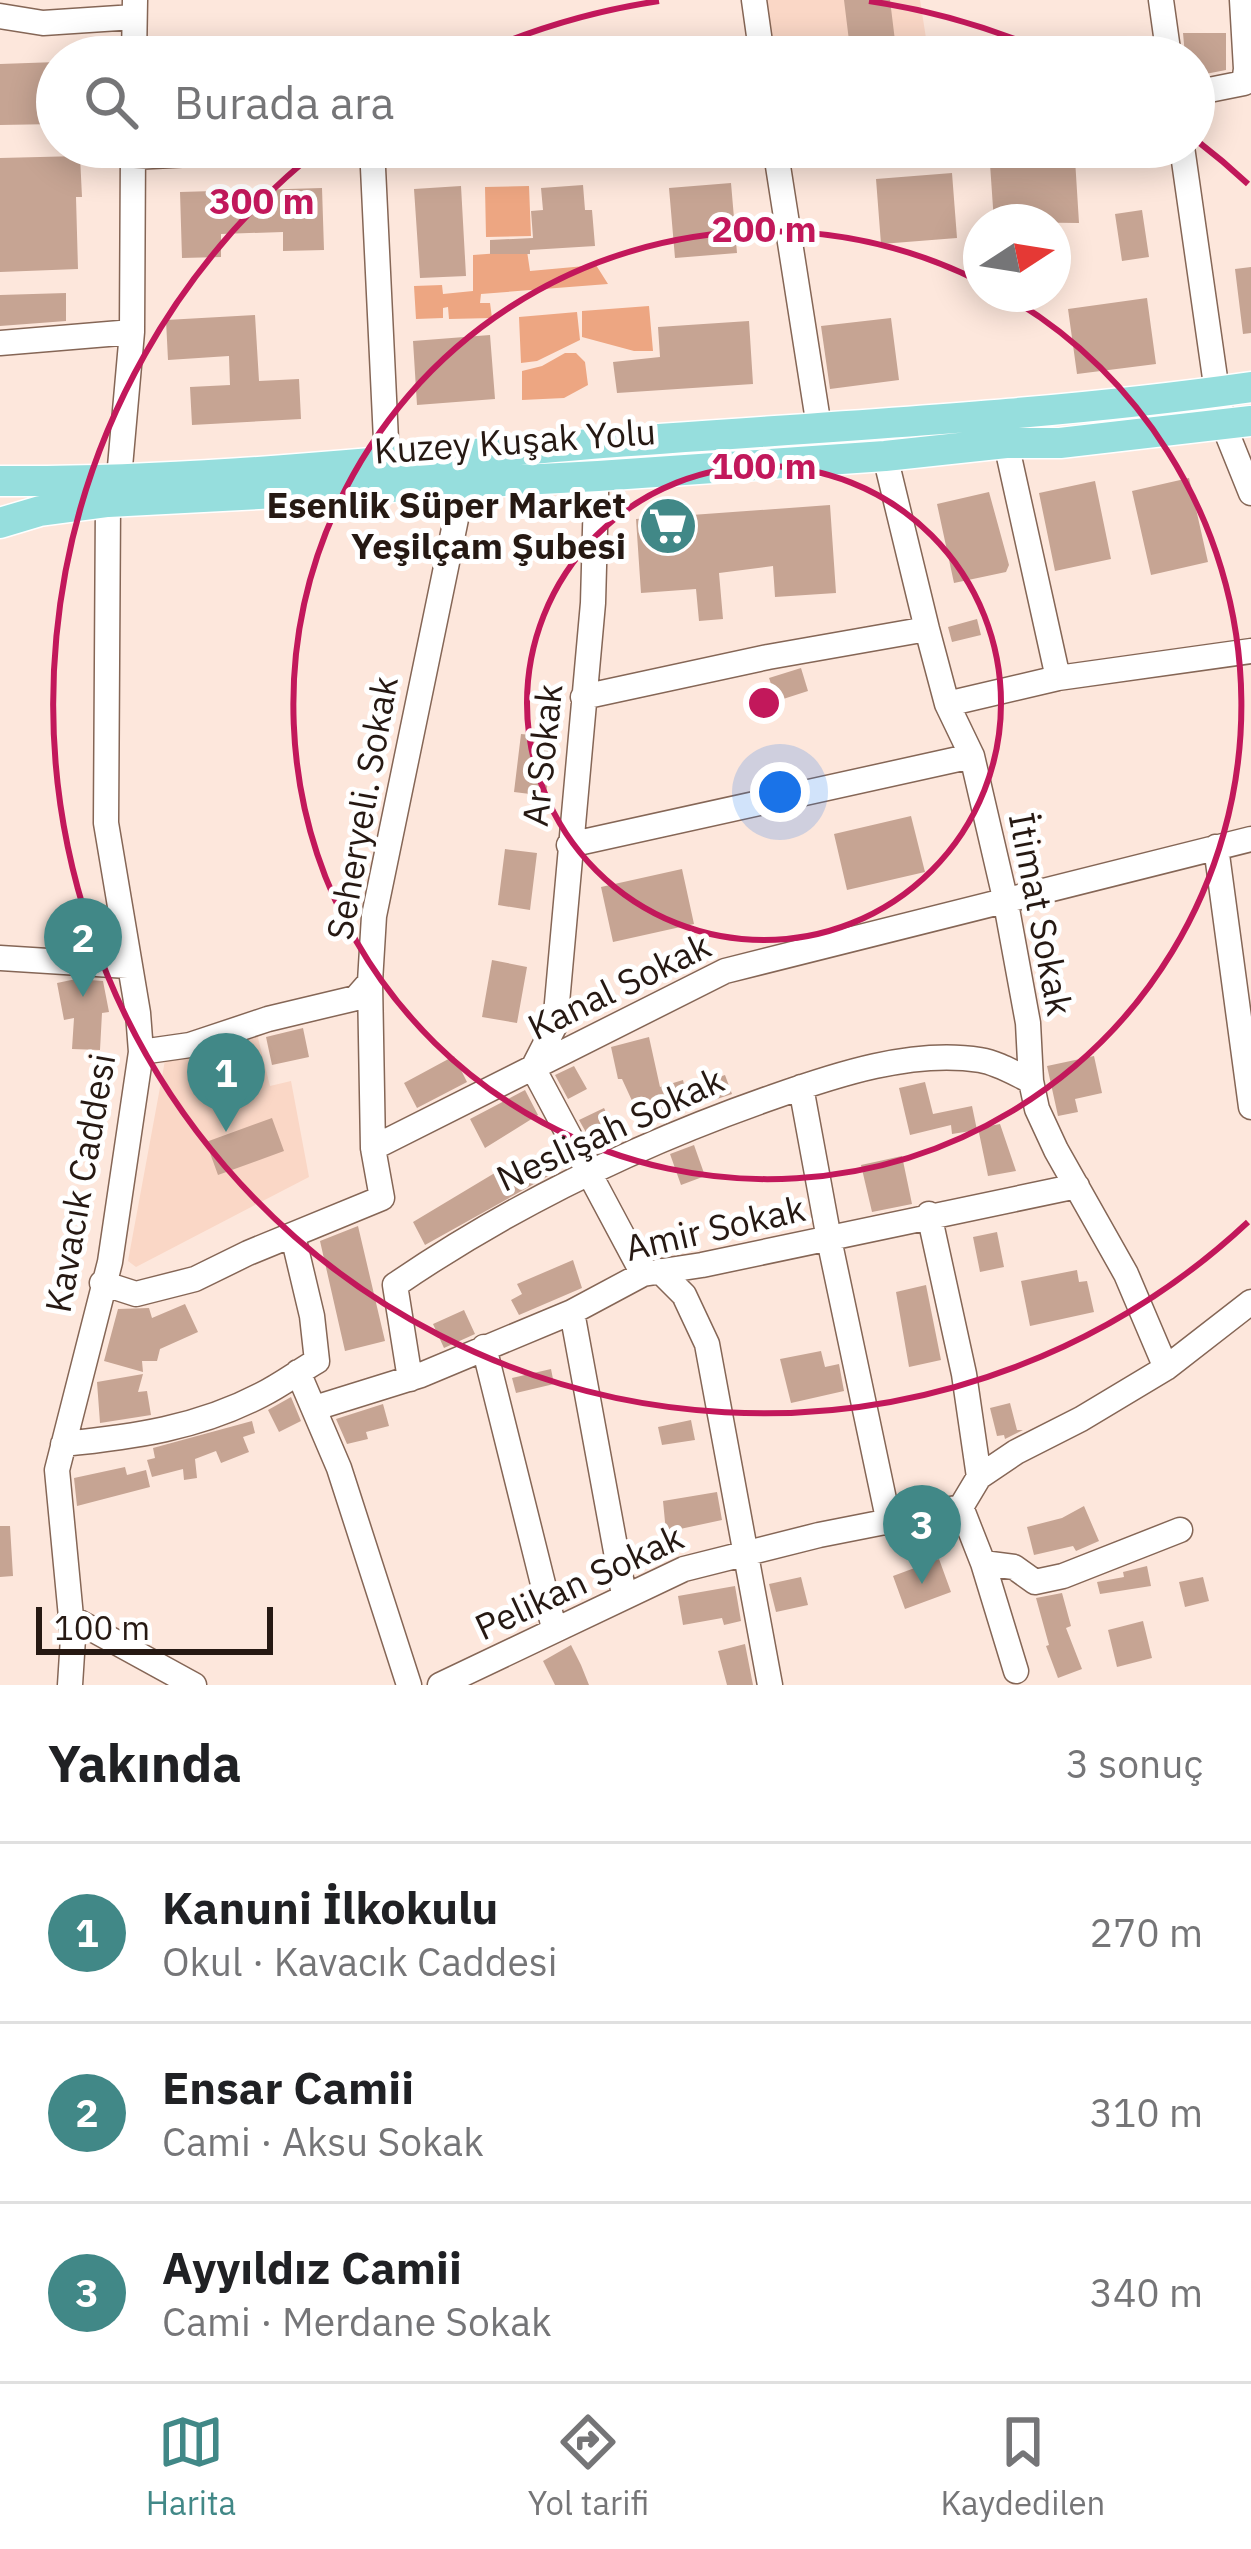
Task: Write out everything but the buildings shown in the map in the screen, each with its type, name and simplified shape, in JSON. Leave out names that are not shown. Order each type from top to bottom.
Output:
[{"type":"main road","name":"Kuzey Kuşak Yolu","points":[[4,523],[114,490],[387,461],[1063,408],[1251,387]]},
{"type":"main road","name":"Kuzey Kuşak Yolu","points":[[0,481],[114,490],[463,485],[885,456],[1006,443],[1060,443],[1237,424]]},
{"type":"street","points":[[754,0],[759,36]]},
{"type":"street","points":[[1161,0],[1166,36]]},
{"type":"street","points":[[1215,89],[1244,83],[1242,0]]},
{"type":"street","points":[[0,16],[43,22],[135,9]]},
{"type":"street","name":"Kavacık Caddesi","points":[[70,1685],[70,1617],[57,1470],[122,1195],[141,1052],[139,1013],[106,823],[114,490],[132,332],[133,168]]},
{"type":"street","points":[[373,168],[387,461]]},
{"type":"street","points":[[778,168],[819,427]]},
{"type":"street","points":[[1185,168],[1216,392],[1237,424],[1251,493]]},
{"type":"street","points":[[0,343],[132,332]]},
{"type":"street","points":[[1006,443],[1058,678]]},
{"type":"street","name":"Ar Sokak","points":[[533,1069],[555,1025],[593,603],[596,444]]},
{"type":"street","name":"İtimat Sokak","points":[[885,456],[947,704],[972,756],[1005,898],[1028,1023],[1030,1081],[1046,1129],[1126,1274],[1166,1368]]},
{"type":"street","name":"Seheryeli. Sokak","points":[[373,1148],[370,982],[374,916],[463,485]]},
{"type":"street","points":[[583,698],[768,656],[927,629]]},
{"type":"street","points":[[947,704],[1058,678],[1251,651]]},
{"type":"street","points":[[569,845],[972,756]]},
{"type":"street","name":"Kanal Sokak","points":[[373,1148],[725,971],[1251,839]]},
{"type":"street","points":[[1216,847],[1250,1098]]},
{"type":"street","points":[[0,958],[128,966]]},
{"type":"street","points":[[141,1052],[190,1045],[268,1018],[356,998],[370,982]]},
{"type":"street","name":"Neslişah Sokak","points":[[410,1378],[395,1286],[467,1236],[658,1138],[801,1087],[930,1060],[975,1059],[1030,1081]]},
{"type":"street","points":[[533,1069],[588,1172],[651,1272],[684,1294],[707,1344],[770,1685]]},
{"type":"street","points":[[801,1087],[890,1523]]},
{"type":"street","points":[[102,1283],[136,1294],[195,1279],[382,1198],[373,1148]]},
{"type":"street","name":"Amir Sokak","points":[[315,1408],[410,1378],[572,1312],[651,1272],[1077,1186]]},
{"type":"street","points":[[929,1214],[964,1374],[979,1477]]},
{"type":"street","points":[[63,1444],[150,1435],[200,1421],[262,1395],[317,1361],[293,1236]]},
{"type":"street","points":[[1016,1671],[961,1507],[979,1477],[1166,1368],[1251,1302]]},
{"type":"street","points":[[572,1312],[624,1595]]},
{"type":"street","points":[[484,1347],[554,1628]]},
{"type":"street","points":[[298,1372],[339,1468],[409,1685]]},
{"type":"street","name":"Pelikan Sokak","points":[[440,1685],[684,1569],[961,1507]]},
{"type":"street","points":[[983,1563],[1014,1568],[1035,1582],[1063,1576],[1180,1530]]},
{"type":"street","points":[[70,1617],[194,1685]]},
{"type":"shaded area","points":[[763,0],[920,0],[926,36],[768,36]]},
{"type":"shaded area","points":[[529,186],[531,236],[486,237],[485,187]]},
{"type":"shaded area","points":[[527,251],[530,271],[596,265],[608,284],[481,294],[480,303],[490,303],[492,318],[449,319],[448,307],[443,308],[443,318],[416,319],[414,286],[442,285],[443,294],[473,291],[473,255]]},
{"type":"shaded area","points":[[649,306],[653,351],[634,351],[582,337],[582,311]]},
{"type":"shaded area","points":[[577,312],[580,340],[537,361],[521,363],[519,317]]},
{"type":"shaded area","points":[[576,353],[585,362],[588,385],[564,398],[522,400],[522,371]]},
{"type":"shaded area","points":[[257,1034],[270,1086],[291,1081],[309,1177],[136,1267],[128,1261],[166,1055]]},
{"type":"place","name":"Esenlik Süper Market Yeşilçam Şubesi","points":[[668,526]]},
{"type":"place","name":"Ensar Camii","points":[[83,997]]},
{"type":"place","name":"Kanuni İlkokulu","points":[[226,1132]]},
{"type":"place","name":"Ayyıldız Camii","points":[[922,1584]]}]
